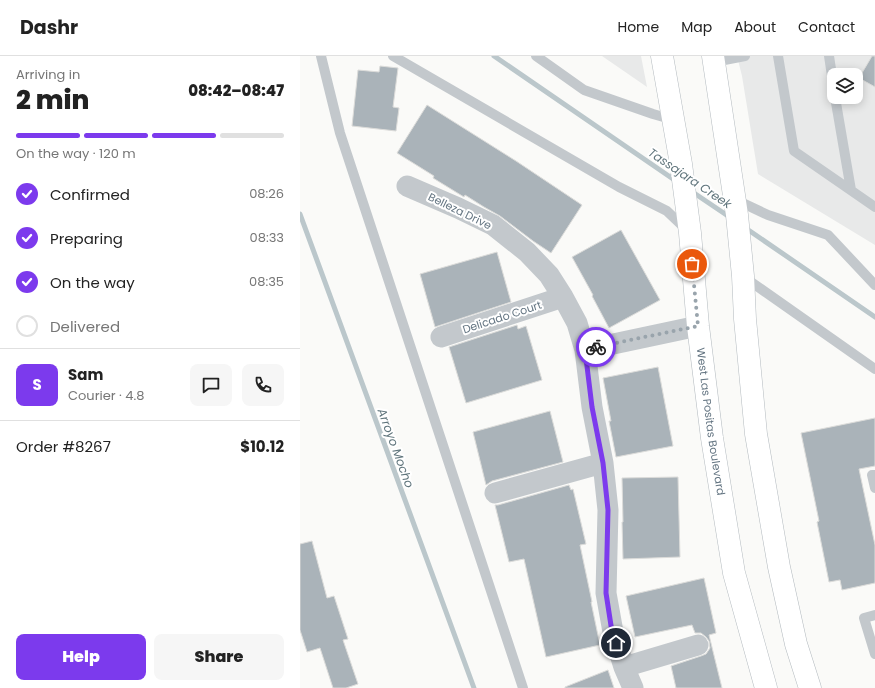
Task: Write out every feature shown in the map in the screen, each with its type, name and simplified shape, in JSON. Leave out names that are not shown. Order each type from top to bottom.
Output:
[{"type":"main road","name":"West Las Positas Boulevard","points":[[662,56],[681,164],[690,233],[698,326],[712,438],[734,573],[766,688]]},
{"type":"main road","points":[[713,59],[735,207],[743,276],[745,319],[756,434],[779,567],[796,644],[810,688]]},
{"type":"street","name":"Belleza Drive","points":[[407,186],[458,208],[493,226],[527,252],[549,275],[577,323],[585,350],[592,407],[603,463],[608,510],[606,593],[612,632],[633,688]]},
{"type":"street","name":"Delicado Court","points":[[441,337],[563,297]]},
{"type":"street","points":[[585,350],[698,326]]},
{"type":"street","points":[[495,493],[603,463]]},
{"type":"street","points":[[624,667],[698,645]]},
{"type":"lane","points":[[321,56],[340,132],[523,688]]},
{"type":"lane","points":[[393,56],[618,187],[667,211],[690,233]]},
{"type":"lane","points":[[536,56],[584,90],[652,114],[674,120]]},
{"type":"lane","points":[[713,59],[745,56]]},
{"type":"lane","points":[[778,56],[794,151],[875,207]]},
{"type":"lane","points":[[829,56],[831,68]]},
{"type":"lane","points":[[836,104],[850,190]]},
{"type":"lane","points":[[735,207],[768,215],[828,235],[875,284]]},
{"type":"lane","points":[[743,276],[875,369]]},
{"type":"lane","points":[[875,475],[872,476],[875,488]]},
{"type":"lane","points":[[875,615],[864,618],[875,654]]},
{"type":"shaded area","points":[[602,56],[641,56],[647,87]]},
{"type":"shaded area","points":[[737,56],[875,56],[875,245],[758,174],[742,76]]},
{"type":"building","points":[[872,56],[875,56],[875,87],[863,80],[863,71]]},
{"type":"building","points":[[380,66],[398,68],[393,107],[399,108],[396,131],[352,126],[358,70],[379,72]]},
{"type":"building","points":[[427,105],[582,205],[551,253],[500,216],[465,195],[464,197],[397,153]]},
{"type":"building","points":[[621,230],[660,300],[609,328],[572,257]]},
{"type":"building","points":[[497,252],[511,302],[435,327],[420,274]]},
{"type":"building","points":[[517,325],[518,329],[526,326],[542,380],[466,403],[449,347]]},
{"type":"building","points":[[658,367],[673,446],[616,457],[603,378]]},
{"type":"building","points":[[550,411],[563,462],[492,481],[486,485],[473,432]]},
{"type":"building","points":[[875,418],[875,466],[859,469],[875,545],[875,583],[842,590],[840,580],[829,582],[817,522],[819,521],[801,433]]},
{"type":"building","points":[[678,477],[680,557],[623,559],[622,478]]},
{"type":"building","points":[[569,485],[571,490],[573,489],[586,544],[580,545],[600,645],[546,657],[524,559],[509,562],[495,505]]},
{"type":"building","points":[[312,541],[327,598],[334,596],[348,639],[343,640],[358,684],[346,688],[333,688],[320,648],[307,652],[300,630],[300,544]]},
{"type":"building","points":[[704,578],[716,633],[709,635],[722,688],[676,688],[671,666],[706,654],[710,648],[709,641],[701,633],[695,633],[692,625],[635,637],[626,596]]},
{"type":"building","points":[[608,670],[614,688],[565,688],[565,687]]},
{"type":"waterway","name":"Tassajara Creek","points":[[494,56],[676,181]]},
{"type":"waterway","name":"Tassajara Creek","points":[[691,191],[731,218]]},
{"type":"waterway","name":"Arroyo Mocho","points":[[300,214],[474,688]]},
{"type":"waterway","name":"Tassajara Creek","points":[[744,227],[875,317]]},
{"type":"way so far","points":[[596,347],[698,326],[692,264]]},
{"type":"route","points":[[596,347],[585,350],[592,407],[603,463],[608,510],[606,593],[612,632],[616,643]]}]
